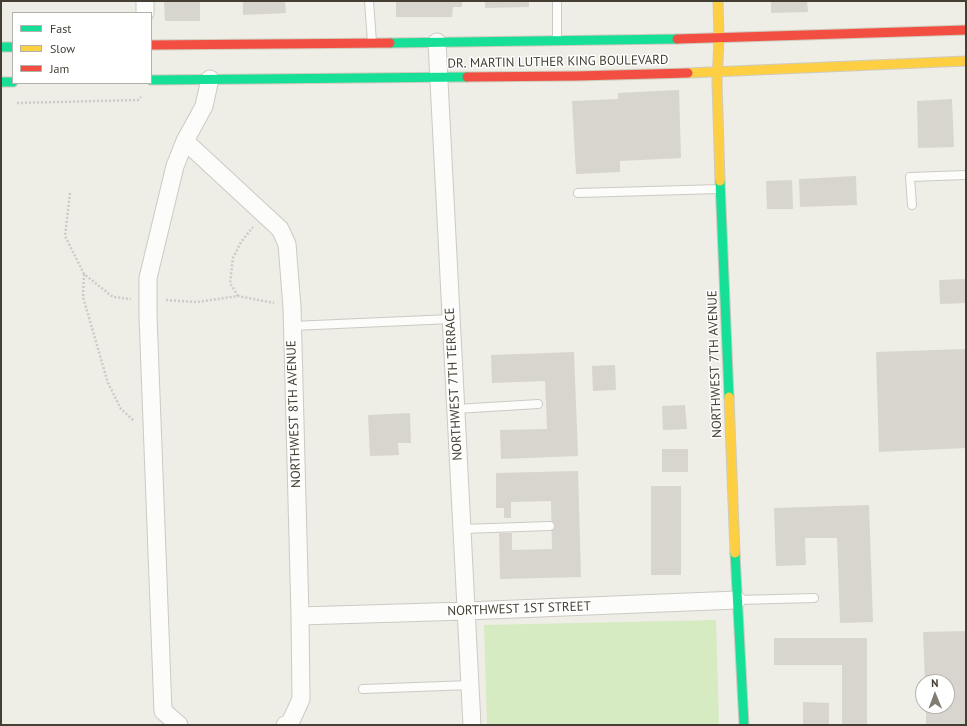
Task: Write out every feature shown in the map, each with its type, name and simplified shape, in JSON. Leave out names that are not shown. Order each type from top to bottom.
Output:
[{"type":"main road","name":"NORTHWEST 7TH AVENUE","points":[[718,1],[719,38],[717,72],[721,189],[737,600],[744,725]]},
{"type":"main road","name":"DR. MARTIN LUTHER KING BOULEVARD","points":[[152,45],[719,38],[966,30]]},
{"type":"main road","points":[[1,47],[12,47]]},
{"type":"main road","name":"DR. MARTIN LUTHER KING BOULEVARD","points":[[152,80],[438,76],[577,76],[717,72],[966,61]]},
{"type":"main road","points":[[1,82],[12,82]]},
{"type":"street","points":[[145,1],[145,12]]},
{"type":"street","name":"NORTHWEST 7TH TERRACE","points":[[437,42],[472,725]]},
{"type":"street","points":[[178,725],[163,711],[152,439],[148,278],[175,166],[185,141],[204,106],[210,79]]},
{"type":"street","name":"NORTHWEST 8TH AVENUE","points":[[185,141],[280,229],[287,244],[292,306],[301,699],[290,723],[285,725]]},
{"type":"street","name":"NORTHWEST 1ST STREET","points":[[300,616],[737,600]]},
{"type":"lane","points":[[369,1],[372,43]]},
{"type":"lane","points":[[557,1],[557,40]]},
{"type":"lane","points":[[912,205],[910,177],[966,175]]},
{"type":"lane","points":[[578,193],[721,189]]},
{"type":"lane","points":[[292,326],[451,319]]},
{"type":"lane","points":[[456,409],[538,404]]},
{"type":"lane","points":[[462,529],[550,526]]},
{"type":"lane","points":[[737,600],[814,598]]},
{"type":"lane","points":[[363,689],[470,685]]},
{"type":"path","points":[[238,296],[230,284],[233,258],[241,242],[263,213]]},
{"type":"path","points":[[84,274],[83,297],[108,383],[121,409],[152,439]]},
{"type":"green space","points":[[716,620],[719,725],[487,725],[484,625]]},
{"type":"building","points":[[164,1],[200,1],[200,21],[165,21]]},
{"type":"building","points":[[243,1],[285,1],[286,13],[243,15]]},
{"type":"building","points":[[396,1],[462,1],[462,7],[453,7],[452,17],[396,17]]},
{"type":"building","points":[[485,1],[529,1],[529,7],[485,8]]},
{"type":"building","points":[[771,1],[807,1],[808,12],[771,13]]},
{"type":"building","points":[[679,90],[681,158],[620,161],[620,172],[576,174],[572,101],[618,99],[618,93]]},
{"type":"building","points":[[952,99],[954,147],[918,148],[917,101]]},
{"type":"building","points":[[856,176],[857,205],[800,207],[799,179]]},
{"type":"building","points":[[792,180],[793,209],[767,209],[766,181]]},
{"type":"building","points":[[966,279],[966,303],[940,304],[939,280]]},
{"type":"building","points":[[966,349],[966,448],[879,452],[876,352]]},
{"type":"building","points":[[574,352],[578,456],[501,459],[500,430],[547,429],[545,381],[492,383],[491,355]]},
{"type":"building","points":[[615,365],[616,390],[593,391],[592,366]]},
{"type":"building","points":[[685,405],[687,429],[663,430],[662,406]]},
{"type":"building","points":[[410,413],[411,443],[398,443],[399,455],[370,456],[368,415]]},
{"type":"building","points":[[662,449],[688,449],[688,472],[662,472]]},
{"type":"building","points":[[578,471],[581,577],[500,579],[499,533],[512,533],[512,550],[552,549],[551,501],[511,502],[511,518],[504,518],[504,508],[496,508],[496,473]]},
{"type":"building","points":[[651,486],[681,486],[681,575],[651,575]]},
{"type":"building","points":[[869,505],[873,622],[840,623],[837,538],[805,538],[806,565],[776,566],[774,508]]},
{"type":"building","points":[[966,631],[966,725],[926,725],[926,714],[955,714],[955,674],[925,674],[923,632]]},
{"type":"building","points":[[774,638],[867,638],[867,725],[842,725],[842,665],[774,665]]},
{"type":"building","points":[[803,702],[829,703],[829,725],[803,725]]},
{"type":"traffic: fast","points":[[390,43],[677,39]]},
{"type":"traffic: fast","points":[[1,47],[12,47]]},
{"type":"traffic: fast","points":[[152,80],[467,77]]},
{"type":"traffic: fast","points":[[1,82],[12,82]]},
{"type":"traffic: fast","points":[[720,181],[729,397]]},
{"type":"traffic: fast","points":[[735,553],[744,725]]},
{"type":"traffic: slow","points":[[718,1],[719,38],[717,82],[720,181]]},
{"type":"traffic: slow","points":[[688,73],[966,61]]},
{"type":"traffic: slow","points":[[729,397],[735,553]]},
{"type":"traffic: jam","points":[[677,39],[966,30]]},
{"type":"traffic: jam","points":[[152,45],[390,43]]},
{"type":"traffic: jam","points":[[467,77],[688,73]]}]
